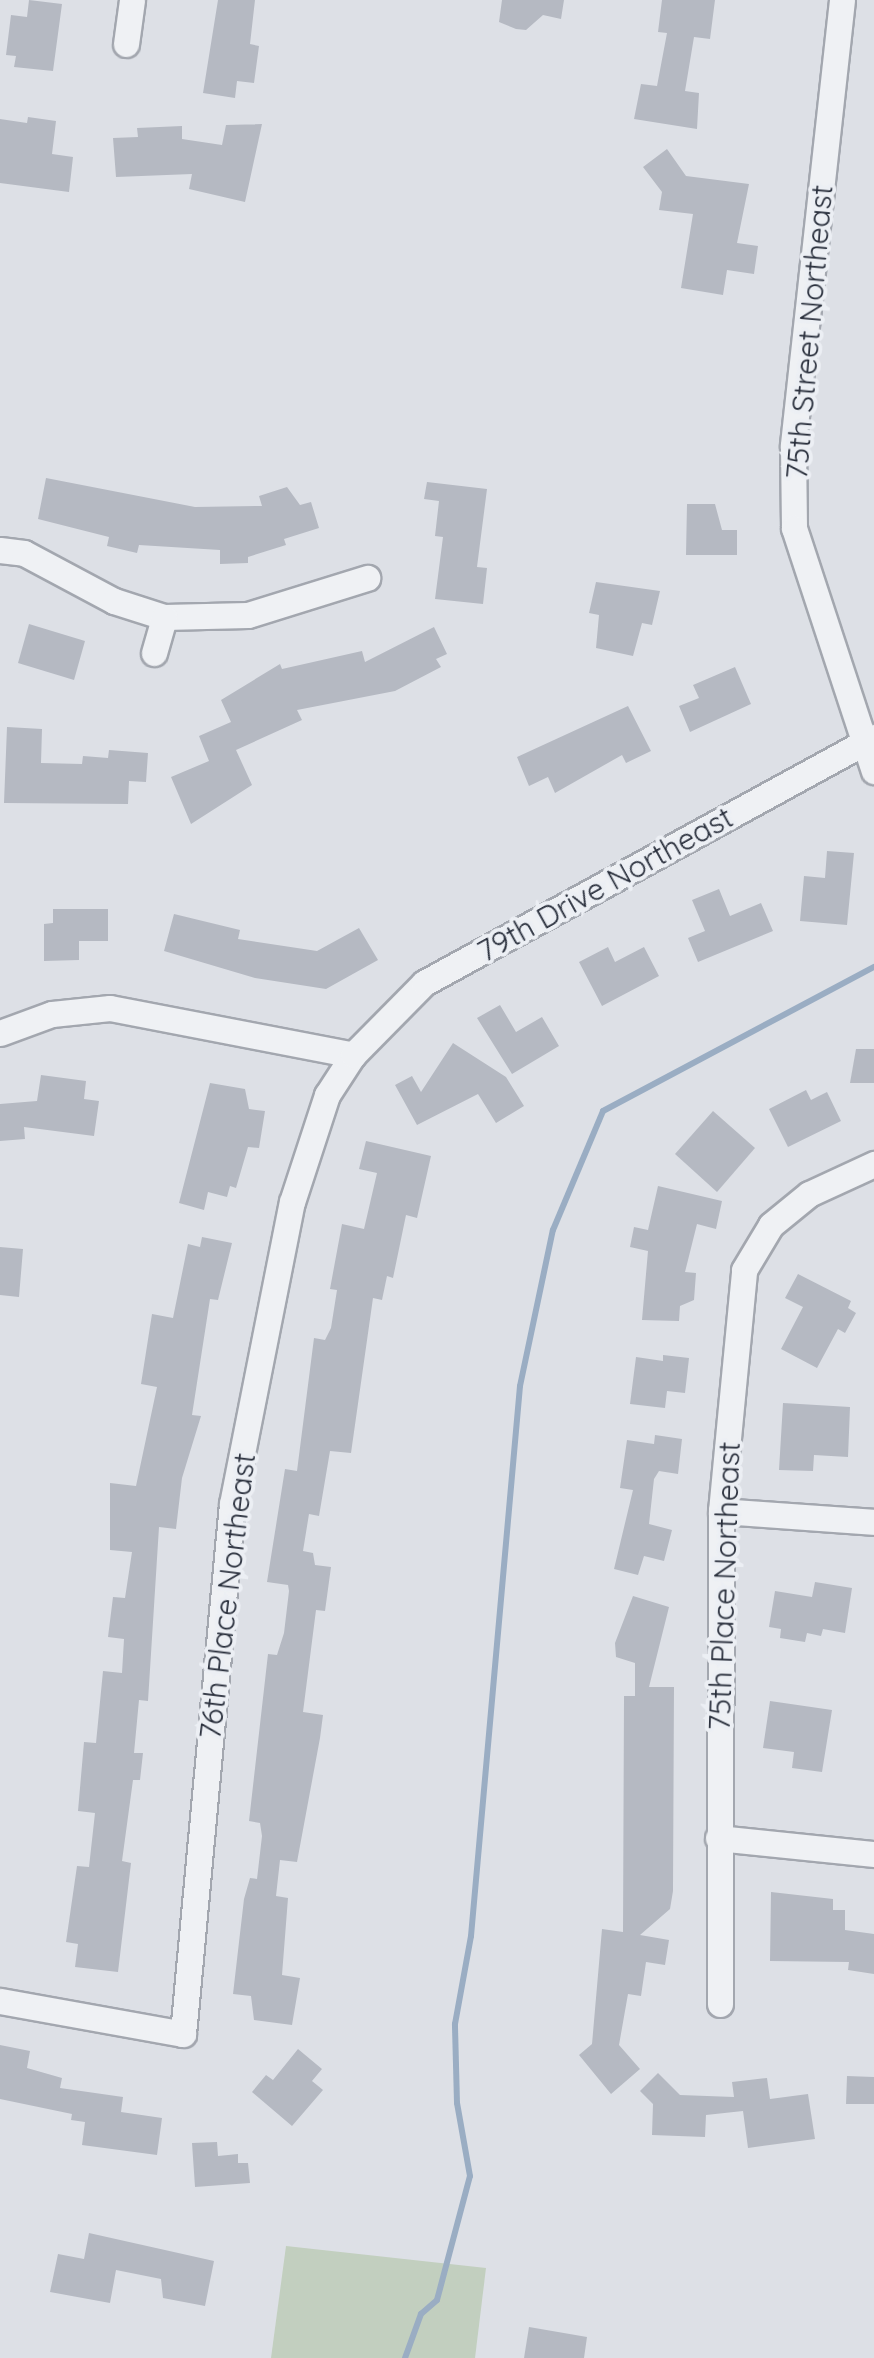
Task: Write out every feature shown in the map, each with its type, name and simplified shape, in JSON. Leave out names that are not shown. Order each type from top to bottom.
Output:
[{"type":"street","points":[[126,44],[132,0]]},
{"type":"street","name":"75th Street Northeast","points":[[842,0],[793,446],[794,528],[868,740],[874,771]]},
{"type":"street","points":[[0,550],[24,553],[114,601],[164,617],[248,615],[367,578]]},
{"type":"street","points":[[154,653],[164,617]]},
{"type":"street","name":"79th Drive Northeast","points":[[353,1054],[424,984],[868,740]]},
{"type":"street","points":[[0,1033],[52,1014],[110,1008],[353,1054]]},
{"type":"street","name":"76th Place Northeast","points":[[0,2002],[183,2034],[232,1504],[292,1202],[328,1094],[353,1054]]},
{"type":"street","name":"75th Place Northeast","points":[[720,2004],[721,1511],[744,1270],[771,1224],[808,1194],[874,1164]]},
{"type":"street","points":[[721,1511],[874,1522]]},
{"type":"street","points":[[718,1838],[874,1854]]},
{"type":"green space","points":[[286,2246],[486,2268],[475,2358],[271,2358]]},
{"type":"building","points":[[29,0],[62,4],[53,71],[14,67],[16,56],[6,55],[11,15],[27,17]]},
{"type":"building","points":[[218,0],[255,0],[250,44],[259,46],[254,83],[237,81],[235,98],[203,93]]},
{"type":"building","points":[[502,0],[564,0],[561,19],[543,15],[526,30],[499,22]]},
{"type":"building","points":[[662,0],[715,0],[710,39],[694,37],[685,91],[699,93],[697,129],[634,119],[641,84],[657,86],[667,33],[658,32]]},
{"type":"building","points":[[28,117],[56,121],[52,154],[73,157],[69,192],[0,183],[0,119],[27,123]]},
{"type":"building","points":[[262,124],[245,202],[189,189],[192,174],[116,177],[113,138],[138,137],[137,128],[182,126],[182,139],[222,145],[226,125]]},
{"type":"building","points":[[667,149],[686,176],[749,184],[737,243],[758,246],[754,274],[727,270],[723,295],[681,288],[693,214],[659,210],[662,192],[643,167]]},
{"type":"building","points":[[46,478],[195,507],[262,506],[259,496],[287,487],[300,505],[311,502],[319,528],[284,539],[286,545],[248,557],[248,563],[220,564],[220,550],[139,545],[137,553],[107,546],[109,537],[38,519]]},
{"type":"building","points":[[427,482],[487,489],[477,567],[487,568],[483,604],[435,599],[443,537],[435,536],[439,501],[424,499]]},
{"type":"building","points":[[687,504],[715,504],[722,530],[737,530],[737,555],[686,555]]},
{"type":"building","points":[[596,582],[660,591],[652,625],[642,623],[633,656],[596,648],[599,615],[589,613]]},
{"type":"building","points":[[29,624],[85,641],[74,680],[18,663]]},
{"type":"building","points":[[434,627],[447,654],[436,659],[441,667],[395,691],[297,710],[302,720],[236,750],[252,785],[191,824],[171,777],[209,761],[199,736],[231,722],[221,700],[280,664],[282,669],[362,651],[365,662]]},
{"type":"building","points":[[735,667],[751,704],[690,732],[679,706],[699,698],[693,685]]},
{"type":"building","points":[[628,706],[651,751],[626,763],[622,755],[555,793],[548,777],[529,786],[517,757]]},
{"type":"building","points":[[7,727],[42,729],[41,763],[82,764],[83,756],[108,758],[109,750],[148,753],[146,782],[129,781],[128,804],[4,803]]},
{"type":"building","points":[[827,851],[854,853],[847,925],[800,921],[804,876],[825,878]]},
{"type":"building","points":[[719,889],[730,916],[761,903],[773,931],[698,962],[688,938],[705,931],[692,900]]},
{"type":"building","points":[[53,909],[108,909],[108,941],[79,941],[79,960],[44,961],[44,924],[53,923]]},
{"type":"building","points":[[174,914],[240,930],[238,939],[317,951],[359,928],[378,960],[326,989],[255,978],[164,951]]},
{"type":"building","points":[[608,947],[615,962],[644,947],[659,976],[602,1006],[579,962]]},
{"type":"building","points":[[500,1005],[516,1032],[542,1017],[559,1046],[512,1074],[477,1018]]},
{"type":"building","points":[[453,1043],[506,1077],[524,1106],[496,1123],[478,1094],[417,1125],[395,1085],[412,1076],[421,1092]]},
{"type":"building","points":[[856,1049],[874,1049],[874,1083],[850,1083]]},
{"type":"building","points":[[41,1075],[86,1081],[84,1099],[99,1101],[94,1136],[24,1127],[25,1139],[0,1141],[0,1104],[37,1101]]},
{"type":"building","points":[[210,1083],[245,1089],[249,1109],[265,1111],[259,1148],[248,1147],[236,1188],[230,1186],[227,1197],[208,1192],[204,1210],[179,1203]]},
{"type":"building","points":[[806,1090],[811,1100],[827,1092],[841,1121],[788,1147],[769,1109]]},
{"type":"building","points":[[713,1111],[755,1148],[717,1192],[675,1154]]},
{"type":"building","points":[[366,1141],[431,1156],[417,1218],[406,1215],[393,1278],[387,1276],[382,1300],[373,1298],[351,1453],[330,1451],[319,1516],[309,1514],[303,1551],[313,1553],[315,1565],[331,1567],[325,1611],[316,1610],[303,1712],[323,1715],[320,1738],[297,1862],[280,1860],[276,1896],[288,1898],[282,1975],[300,1978],[292,2025],[254,2020],[251,1996],[233,1994],[244,1899],[250,1878],[257,1879],[262,1836],[260,1823],[249,1821],[268,1654],[277,1655],[289,1591],[288,1585],[267,1582],[285,1469],[297,1471],[314,1338],[325,1340],[331,1328],[337,1290],[330,1289],[342,1224],[364,1229],[377,1173],[359,1169]]},
{"type":"building","points":[[658,1186],[722,1201],[716,1229],[697,1224],[685,1272],[696,1273],[694,1300],[680,1306],[679,1321],[642,1320],[648,1251],[630,1247],[634,1227],[648,1230]]},
{"type":"building","points":[[202,1237],[232,1243],[218,1300],[210,1299],[192,1415],[201,1416],[182,1478],[176,1529],[159,1527],[148,1701],[139,1700],[134,1753],[143,1753],[140,1780],[133,1780],[122,1861],[131,1863],[118,1972],[75,1967],[78,1944],[66,1942],[77,1866],[89,1867],[95,1813],[78,1811],[84,1742],[96,1743],[103,1671],[122,1673],[124,1639],[108,1637],[113,1597],[125,1598],[132,1552],[110,1550],[110,1483],[136,1486],[157,1387],[141,1384],[152,1314],[173,1318],[188,1244],[200,1247]]},
{"type":"building","points":[[0,1247],[23,1249],[19,1297],[0,1295]]},
{"type":"building","points":[[798,1274],[851,1301],[848,1308],[856,1313],[845,1333],[838,1329],[817,1368],[781,1349],[803,1307],[785,1298]]},
{"type":"building","points":[[663,1355],[689,1358],[685,1393],[667,1391],[665,1408],[630,1404],[636,1357],[663,1361]]},
{"type":"building","points":[[783,1403],[850,1407],[848,1457],[814,1455],[813,1471],[779,1470]]},
{"type":"building","points":[[655,1435],[682,1439],[678,1474],[659,1471],[654,1479],[649,1524],[672,1530],[664,1561],[644,1556],[638,1575],[614,1569],[633,1490],[620,1488],[627,1440],[654,1444]]},
{"type":"building","points":[[815,1582],[852,1588],[845,1633],[823,1629],[821,1636],[807,1633],[805,1642],[780,1638],[781,1629],[769,1627],[775,1591],[812,1597]]},
{"type":"building","points":[[633,1596],[669,1607],[649,1687],[674,1687],[673,1891],[670,1909],[640,1935],[669,1940],[665,1965],[646,1962],[641,1996],[628,1994],[619,2045],[640,2069],[611,2094],[579,2055],[592,2044],[602,1929],[623,1932],[624,1696],[635,1696],[635,1663],[616,1657],[615,1643]]},
{"type":"building","points":[[770,1701],[832,1710],[822,1772],[792,1768],[794,1752],[763,1748]]},
{"type":"building","points":[[771,1892],[833,1899],[833,1910],[845,1910],[845,1930],[874,1934],[874,1974],[848,1970],[849,1962],[770,1961]]},
{"type":"building","points":[[0,2045],[30,2051],[27,2068],[62,2078],[60,2088],[123,2097],[121,2112],[162,2118],[157,2155],[82,2145],[85,2122],[71,2120],[72,2114],[0,2099]]},
{"type":"building","points":[[298,2049],[322,2069],[312,2081],[323,2090],[292,2126],[252,2092],[266,2075],[273,2080]]},
{"type":"building","points":[[658,2073],[680,2095],[734,2097],[732,2082],[767,2078],[770,2099],[808,2094],[815,2139],[748,2148],[743,2111],[706,2115],[705,2137],[652,2135],[653,2104],[640,2091]]},
{"type":"building","points":[[847,2076],[874,2077],[874,2104],[846,2104]]},
{"type":"building","points":[[217,2142],[218,2156],[238,2154],[238,2163],[248,2163],[250,2183],[195,2187],[192,2143]]},
{"type":"building","points":[[89,2233],[214,2261],[205,2306],[163,2298],[161,2279],[116,2270],[110,2303],[50,2292],[58,2254],[84,2259]]},
{"type":"building","points":[[529,2327],[587,2337],[584,2358],[524,2358]]},
{"type":"waterway","points":[[405,2358],[421,2314],[437,2300],[470,2176],[457,2103],[455,2024],[471,1936],[520,1386],[553,1230],[603,1111],[874,967]]}]
